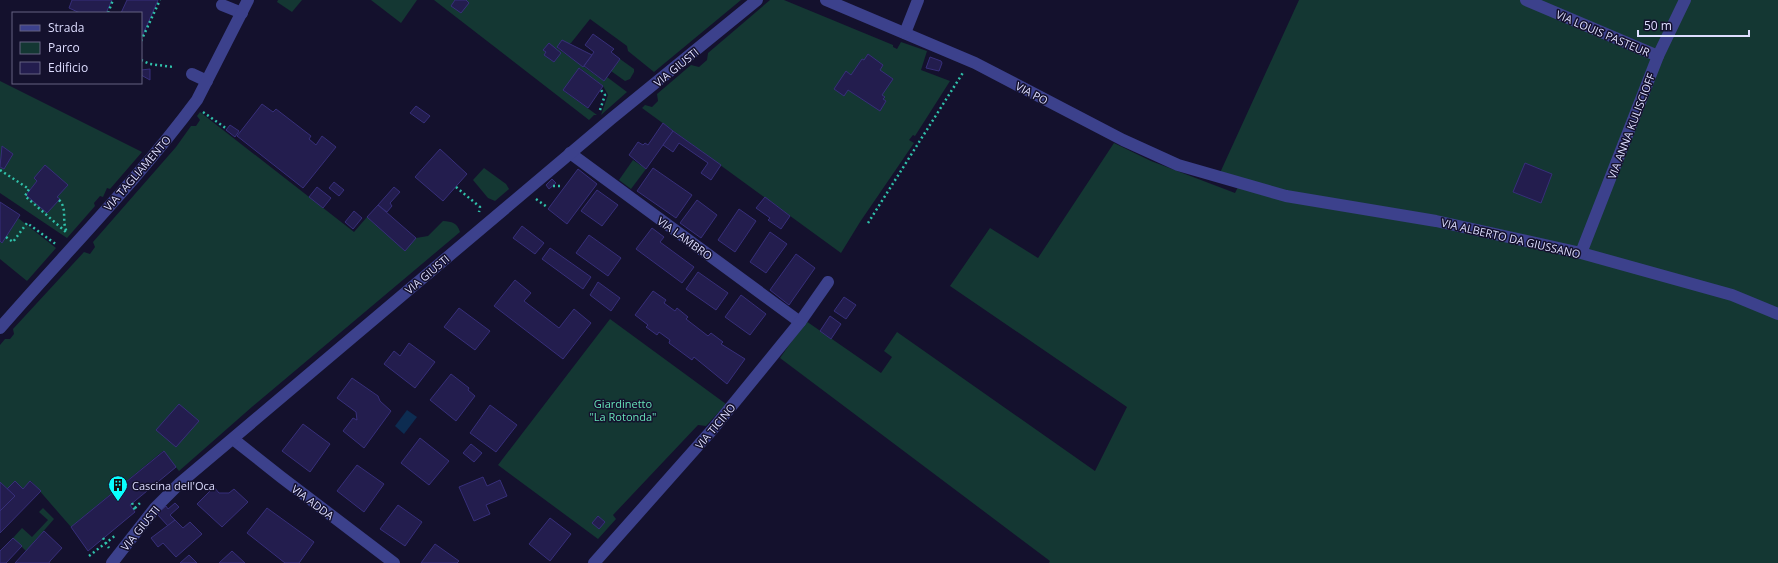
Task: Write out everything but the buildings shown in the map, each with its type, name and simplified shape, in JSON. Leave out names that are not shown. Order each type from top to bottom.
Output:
[{"type":"street","name":"VIA TAGLIAMENTO","points":[[0,328],[157,151],[196,100],[248,0]]},
{"type":"street","name":"VIA GIUSTI","points":[[112,563],[164,499],[180,483],[570,153],[757,0]]},
{"type":"street","name":"VIA PO","points":[[826,0],[971,61],[1123,140],[1178,165],[1239,184]]},
{"type":"street","points":[[905,32],[918,0]]},
{"type":"street","name":"VIA LOUIS PASTEUR","points":[[1526,0],[1658,56]]},
{"type":"street","name":"VIA ANNA KULISCIOFF","points":[[1581,253],[1658,56],[1685,0]]},
{"type":"street","points":[[222,5],[242,13]]},
{"type":"street","points":[[192,74],[206,81]]},
{"type":"street","name":"VIA LAMBRO","points":[[570,153],[800,322]]},
{"type":"street","name":"VIA ALBERTO DA GIUSSANO","points":[[1239,184],[1286,196],[1436,221],[1581,253],[1732,295],[1778,314]]},
{"type":"street","name":"VIA TICINO","points":[[594,563],[712,430],[800,322],[828,282]]},
{"type":"street","name":"VIA ADDA","points":[[233,439],[281,478],[394,563]]},
{"type":"path","points":[[108,12],[113,0]]},
{"type":"path","points":[[142,39],[160,0]]},
{"type":"path","points":[[142,60],[150,64],[173,67]]},
{"type":"path","points":[[868,223],[971,61]]},
{"type":"path","points":[[599,115],[605,95],[601,90]]},
{"type":"path","points":[[201,110],[227,129]]},
{"type":"path","points":[[0,170],[28,189],[25,196],[70,235],[65,228],[63,204],[59,200]]},
{"type":"path","points":[[456,186],[480,206],[480,210]]},
{"type":"path","points":[[554,186],[562,186]]},
{"type":"path","points":[[536,198],[547,207]]},
{"type":"path","points":[[6,237],[13,242],[27,222],[55,244]]},
{"type":"path","points":[[135,500],[137,506]]},
{"type":"path","points":[[137,506],[142,501]]},
{"type":"path","points":[[132,503],[135,508],[137,506]]},
{"type":"green space","points":[[278,0],[302,0],[292,12],[277,2]]},
{"type":"green space","points":[[371,0],[417,0],[401,23]]},
{"type":"green space","points":[[434,0],[741,0],[654,72],[628,51],[627,46],[590,19],[571,43],[568,44],[562,40],[557,48],[604,81],[607,77],[627,92],[601,115],[608,95],[603,86],[580,68],[563,90],[597,115],[594,115],[589,120]]},
{"type":"green space","points":[[770,0],[784,0],[893,45],[893,47],[897,49],[901,42],[927,51],[921,70],[950,81],[915,136],[913,135],[909,140],[914,143],[860,222],[841,253],[642,108],[645,105],[652,107],[658,101],[657,94],[691,65],[699,67],[707,60],[708,53]]},
{"type":"green space","points":[[1299,0],[1778,0],[1778,563],[1049,563],[1050,561],[780,358],[806,321],[881,373],[892,357],[884,351],[897,332],[1095,471],[1127,407],[950,286],[990,228],[1038,258],[1114,143],[1151,161],[1235,193],[1240,183],[1219,175]]},
{"type":"green space","points":[[620,59],[634,69],[630,79],[625,81],[611,71]]},
{"type":"green space","points":[[0,81],[142,152],[110,189],[107,188],[103,197],[100,196],[94,203],[95,206],[67,238],[0,193]]},
{"type":"green space","points":[[200,112],[354,232],[367,217],[405,250],[416,238],[428,236],[443,221],[454,223],[460,232],[253,406],[179,471],[163,451],[71,527],[31,481],[23,489],[15,481],[7,489],[0,482],[0,345],[5,339],[10,339],[14,334],[13,329],[84,252],[90,254],[95,247],[93,242],[176,147],[191,126],[196,126],[200,120],[197,116]]},
{"type":"green space","points":[[633,160],[646,169],[631,189],[619,180]]},
{"type":"green space","points":[[484,168],[506,184],[509,189],[495,201],[488,198],[473,180]]},
{"type":"green space","points":[[18,218],[56,248],[27,281],[0,259],[0,241],[2,242]]},
{"type":"green space","name":"Giardinetto \"La Rotonda\"","points":[[610,319],[726,404],[706,426],[698,425],[613,515],[616,519],[598,539],[498,465]]},
{"type":"green space","points":[[43,508],[54,519],[26,551],[13,538],[22,528],[32,537],[48,520],[39,512]]},
{"type":"water","points":[[407,410],[417,417],[404,434],[395,426]]},
{"type":"place","name":"Cascina dell'Oca","points":[[118,502]]}]
